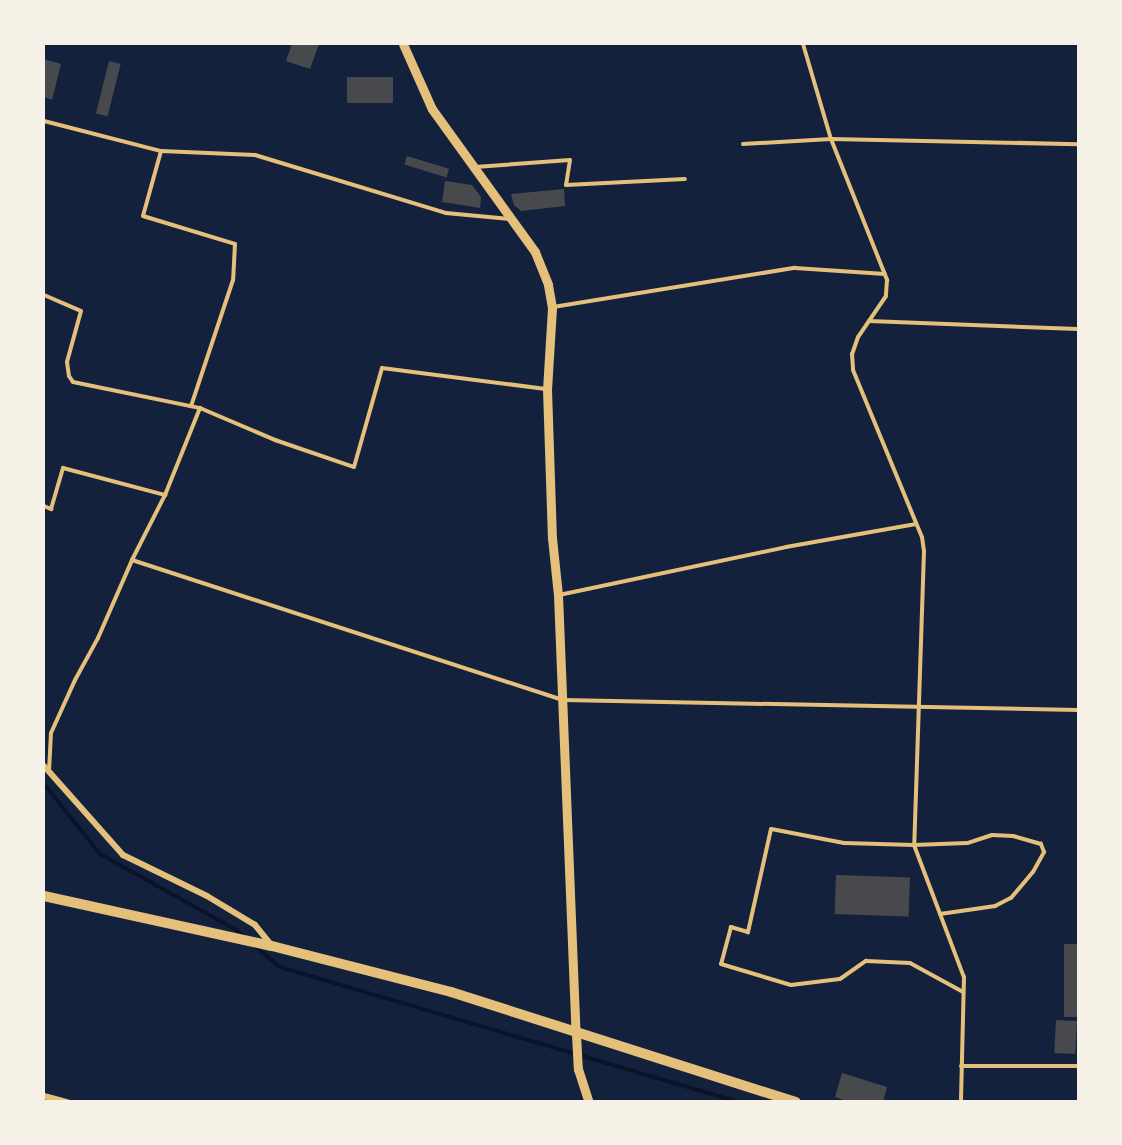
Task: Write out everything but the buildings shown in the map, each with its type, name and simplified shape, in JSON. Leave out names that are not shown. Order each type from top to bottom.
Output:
[{"type":"main road","points":[[44,896],[272,946],[451,992],[576,1034],[672,1061],[796,1101]]},
{"type":"street","points":[[403,44],[432,109],[535,252],[548,285],[552,308],[548,389],[552,538],[558,595],[576,1034],[578,1069],[589,1101]]},
{"type":"street","points":[[44,766],[123,855],[207,896],[255,925],[272,946]]},
{"type":"street","points":[[44,1096],[67,1101]]},
{"type":"lane","points":[[803,44],[831,139],[887,280],[886,296],[858,337],[852,354],[853,370],[916,524],[924,551],[914,845],[964,977],[961,1101]]},
{"type":"lane","points":[[44,121],[162,151],[255,155],[446,213],[510,219]]},
{"type":"lane","points":[[743,144],[831,139],[1078,144]]},
{"type":"lane","points":[[162,151],[143,216],[235,244],[233,280],[191,406]]},
{"type":"lane","points":[[475,167],[570,160],[566,185],[686,178]]},
{"type":"lane","points":[[552,308],[795,268],[885,274]]},
{"type":"lane","points":[[44,295],[81,311],[67,362],[69,376],[73,382],[200,408],[275,440],[354,467],[382,368],[548,389]]},
{"type":"lane","points":[[868,321],[1078,329]]},
{"type":"lane","points":[[49,772],[51,733],[165,495],[200,408]]},
{"type":"lane","points":[[44,506],[51,509],[63,468],[165,495]]},
{"type":"lane","points":[[558,595],[786,547],[916,524]]},
{"type":"lane","points":[[132,560],[563,700],[918,705],[1078,710]]},
{"type":"lane","points":[[940,915],[995,906],[1011,898],[1033,872],[1044,852],[1041,844],[1013,836],[992,835],[967,843],[914,845],[844,843],[771,829],[748,932],[731,927],[721,964],[791,985],[840,979],[866,961],[910,963],[963,992]]},
{"type":"lane","points":[[961,1066],[1078,1066]]},
{"type":"waterway","points":[[44,784],[100,854],[244,936]]},
{"type":"waterway","points":[[256,947],[280,967],[739,1102]]}]
